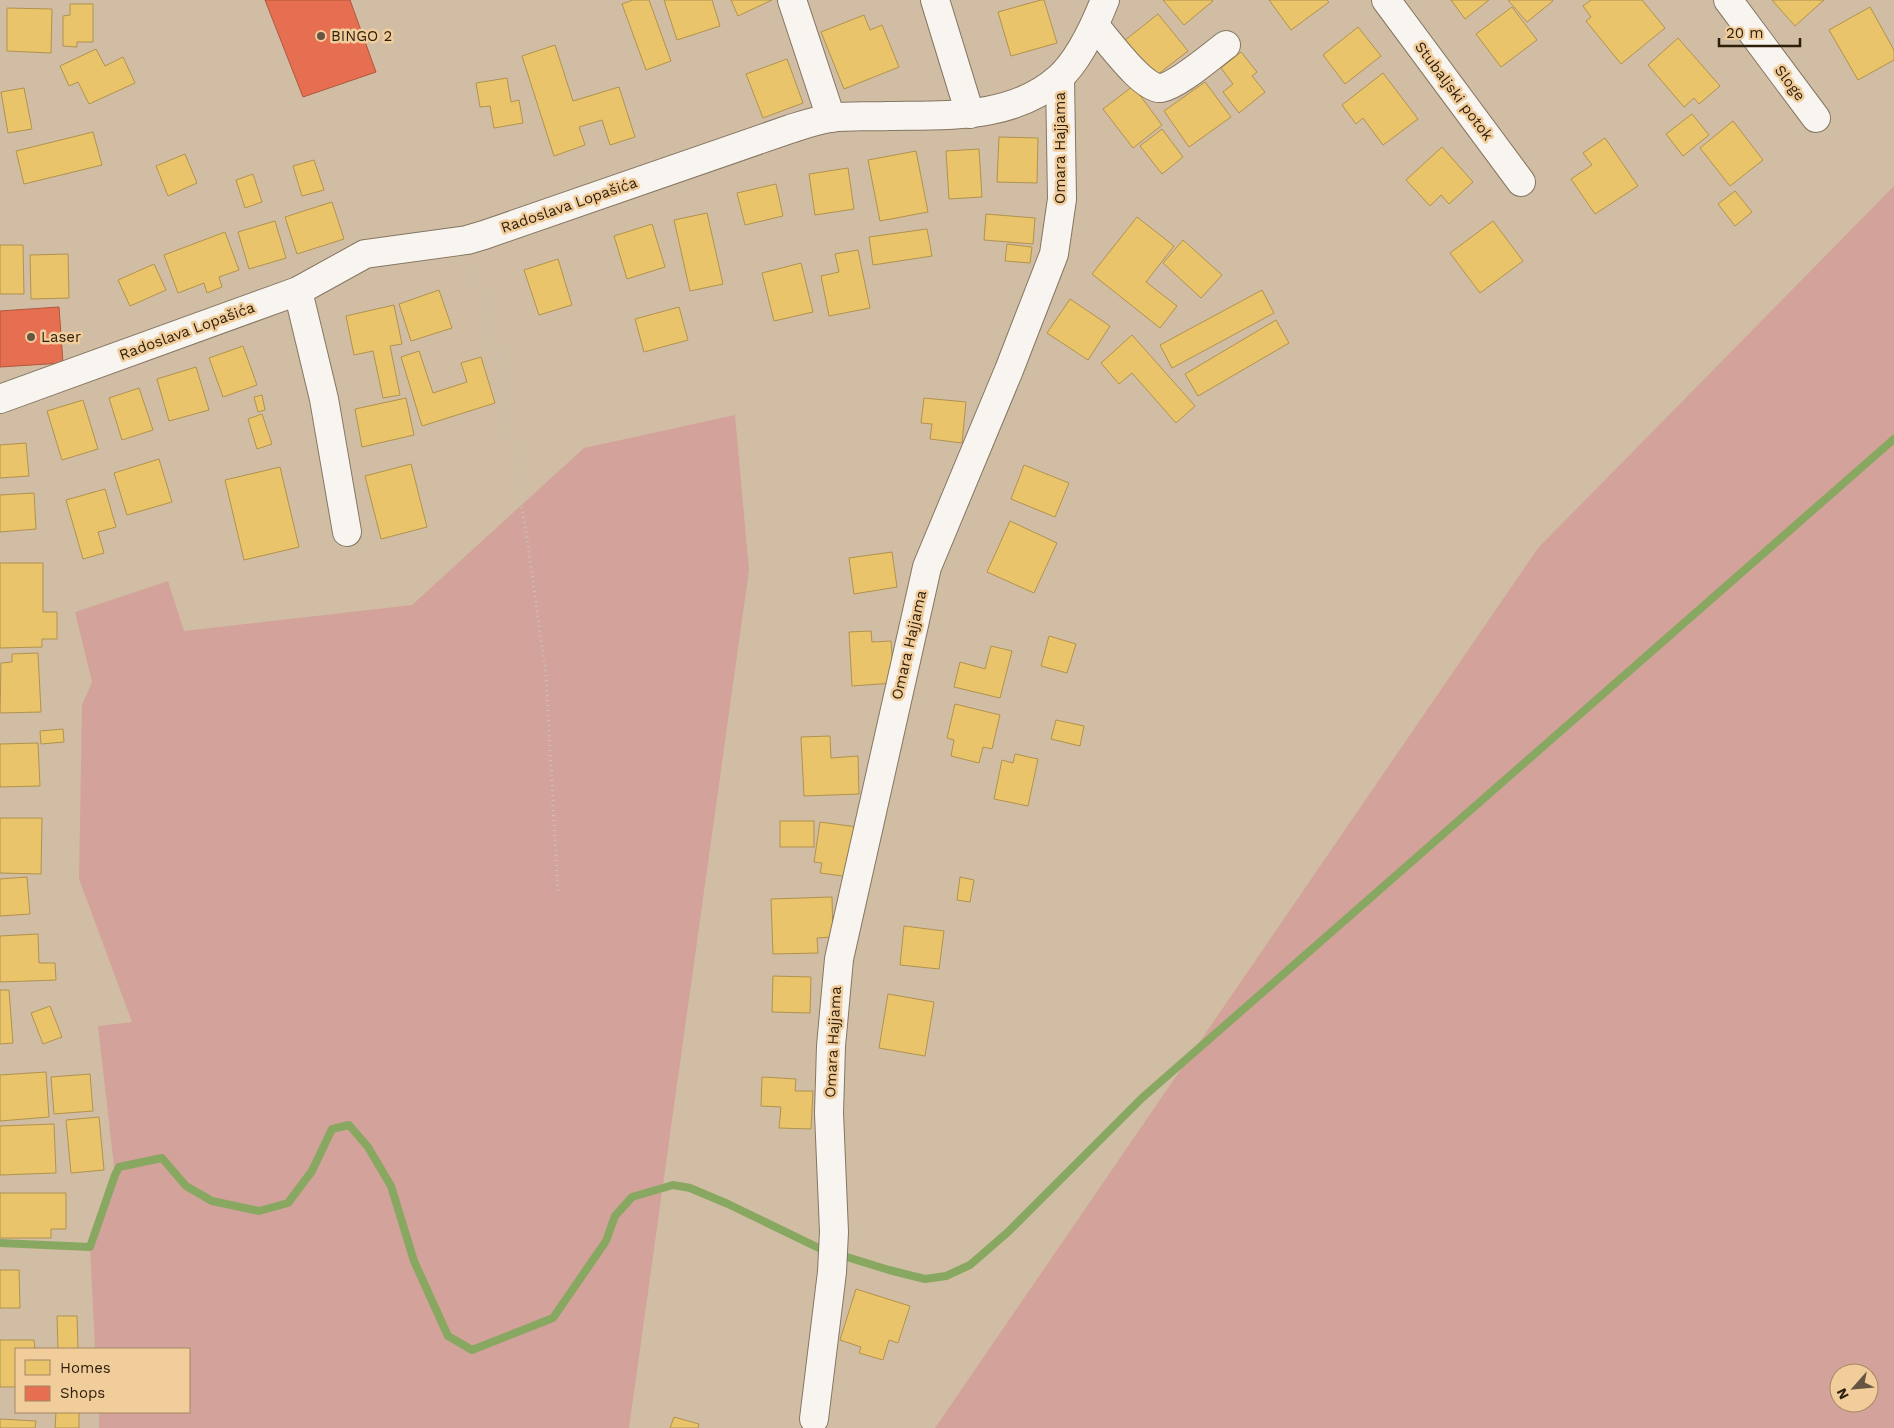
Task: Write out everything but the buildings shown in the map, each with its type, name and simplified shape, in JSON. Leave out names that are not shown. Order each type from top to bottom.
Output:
[{"type":"street","points":[[792,0],[831,118]]},
{"type":"street","points":[[935,0],[970,114]]},
{"type":"street","name":"Radoslava Lopašića","points":[[0,398],[298,291],[365,254],[467,240],[790,128],[831,118],[970,114],[1008,106],[1033,96],[1060,78],[1081,50],[1095,26],[1105,0]]},
{"type":"street","name":"Stubaljski potok","points":[[1386,0],[1521,182]]},
{"type":"street","name":"Sloge","points":[[1728,0],[1816,118]]},
{"type":"street","points":[[1095,26],[1138,77],[1151,87],[1160,88],[1172,84],[1226,45]]},
{"type":"street","name":"Omara Hajjama","points":[[814,1419],[832,1272],[834,1232],[829,1113],[831,1046],[839,959],[927,567],[1009,370],[1054,254],[1062,199],[1060,78]]},
{"type":"street","points":[[298,291],[324,400],[347,532]]},
{"type":"path","points":[[467,240],[496,346],[546,675],[558,893]]},
{"type":"shaded area","points":[[1894,186],[1894,1428],[935,1428],[1538,548]]},
{"type":"shaded area","points":[[735,415],[749,570],[629,1428],[99,1428],[99,1413],[190,1413],[190,1348],[95,1348],[90,1247],[115,1175],[98,1026],[132,1022],[79,879],[82,705],[92,682],[75,612],[168,581],[184,631],[412,605],[584,448]]},
{"type":"waterway","points":[[0,1243],[90,1247],[119,1167],[162,1158],[186,1186],[212,1201],[259,1211],[288,1203],[312,1171],[332,1129],[349,1125],[368,1147],[391,1186],[414,1261],[448,1336],[472,1350],[553,1318],[606,1241],[615,1216],[632,1197],[673,1185],[690,1188],[728,1204],[821,1249],[925,1279],[946,1276],[970,1265],[1008,1232],[1142,1098],[1894,439]]},
{"type":"place","name":"BINGO 2","points":[[321,36]]},
{"type":"place","name":"Laser","points":[[31,337]]}]
